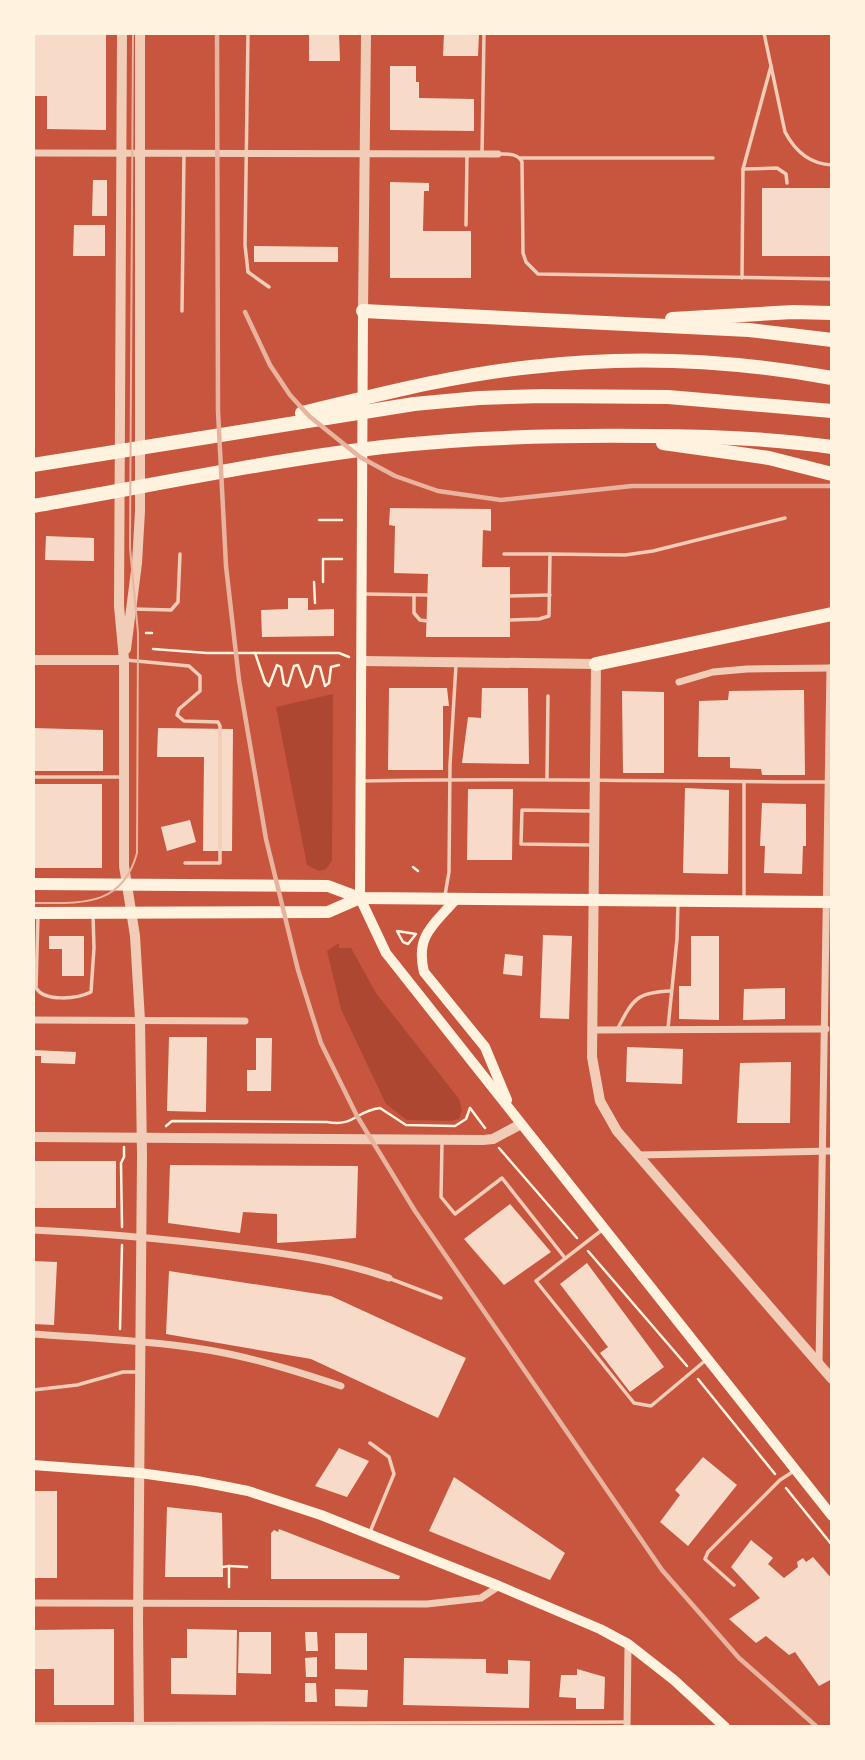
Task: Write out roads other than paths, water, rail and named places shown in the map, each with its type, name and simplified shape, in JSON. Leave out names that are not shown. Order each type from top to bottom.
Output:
[{"type":"highway","points":[[596,323],[793,312],[832,313]]},
{"type":"highway","points":[[363,316],[749,330],[832,340]]},
{"type":"highway","points":[[191,439],[411,388],[530,367],[621,361],[675,361],[750,365],[832,378]]},
{"type":"highway","points":[[33,465],[414,404],[479,398],[668,397],[832,411]]},
{"type":"highway","points":[[607,435],[769,458],[832,474]]},
{"type":"highway","points":[[33,506],[314,456],[384,447],[508,438],[607,435],[773,439],[832,447]]},
{"type":"highway","points":[[596,664],[832,614]]},
{"type":"main road","points":[[363,316],[360,898],[386,953],[832,1516]]},
{"type":"main road","points":[[33,884],[328,886],[360,898],[829,902]]},
{"type":"main road","points":[[36,913],[328,912],[360,898]]},
{"type":"main road","points":[[451,899],[424,938],[421,957],[424,972],[485,1048],[518,1120]]},
{"type":"main road","points":[[33,1465],[140,1473],[248,1491],[369,1534],[499,1586],[600,1629],[628,1644],[674,1679],[725,1727]]},
{"type":"street","points":[[122,33],[119,606],[124,660],[126,884],[136,949],[142,1137],[139,1725]]},
{"type":"street","points":[[124,660],[138,556],[140,511],[140,33]]},
{"type":"street","points":[[363,316],[366,33]]},
{"type":"street","points":[[33,153],[498,154]]},
{"type":"street","points":[[33,660],[124,660]]},
{"type":"street","points":[[362,661],[596,664],[592,1058],[600,1101],[617,1131],[832,1379]]},
{"type":"street","points":[[679,682],[713,672],[831,668],[826,1029],[828,1150],[820,1364]]},
{"type":"street","points":[[33,1020],[245,1021]]},
{"type":"street","points":[[593,1030],[826,1029]]},
{"type":"street","points":[[33,1137],[493,1139],[518,1120]]},
{"type":"street","points":[[639,1155],[828,1150]]},
{"type":"street","points":[[33,1230],[141,1236],[276,1252],[327,1261],[389,1279]]},
{"type":"street","points":[[33,1334],[141,1341],[196,1348],[290,1368],[341,1386]]},
{"type":"street","points":[[33,1603],[427,1604],[481,1598],[499,1586]]},
{"type":"street","points":[[627,1724],[628,1644]]},
{"type":"lane","points":[[248,33],[245,245],[248,272],[269,287]]},
{"type":"lane","points":[[482,154],[484,33]]},
{"type":"lane","points":[[764,33],[785,132],[791,145],[803,156],[817,163],[832,165]]},
{"type":"lane","points":[[742,278],[743,169],[771,66]]},
{"type":"lane","points":[[182,311],[184,154]]},
{"type":"lane","points":[[466,225],[467,154]]},
{"type":"lane","points":[[498,154],[520,158],[713,158]]},
{"type":"lane","points":[[520,158],[523,253],[526,262],[538,274],[832,279]]},
{"type":"lane","points":[[743,169],[777,168],[786,174],[787,183]]},
{"type":"lane","points":[[504,554],[625,555],[653,551],[785,518]]},
{"type":"lane","points":[[131,608],[171,610],[178,602],[180,554]]},
{"type":"lane","points":[[510,620],[549,617],[550,554]]},
{"type":"lane","points":[[363,594],[427,595]]},
{"type":"lane","points":[[414,595],[414,613],[420,620],[427,621]]},
{"type":"lane","points":[[510,596],[550,596]]},
{"type":"lane","points":[[124,660],[189,666],[200,676],[200,691],[179,709],[177,715],[184,721],[218,722],[220,726],[220,863],[185,863]]},
{"type":"lane","points":[[451,899],[450,778],[456,663]]},
{"type":"lane","points":[[547,778],[548,696]]},
{"type":"lane","points":[[33,777],[124,778]]},
{"type":"lane","points":[[361,781],[547,778],[595,781],[830,782]]},
{"type":"lane","points":[[744,782],[744,901]]},
{"type":"lane","points":[[594,811],[522,810],[521,844],[594,845]]},
{"type":"lane","points":[[668,1030],[678,901]]},
{"type":"lane","points":[[36,913],[36,988],[39,993],[48,997],[82,996],[91,992],[93,912]]},
{"type":"lane","points":[[617,1030],[631,1004],[641,995],[652,991],[671,991]]},
{"type":"lane","points":[[442,1140],[441,1197],[455,1214],[502,1178],[565,1258]]},
{"type":"lane","points":[[604,1228],[536,1281],[634,1403],[651,1406],[707,1359]]},
{"type":"lane","points":[[389,1279],[441,1298]]},
{"type":"lane","points":[[33,1390],[77,1385],[123,1372],[141,1372]]},
{"type":"lane","points":[[369,1534],[394,1474],[389,1457],[370,1443]]},
{"type":"lane","points":[[734,1585],[705,1559],[708,1552],[780,1480],[796,1470]]},
{"type":"lane","points":[[33,1724],[627,1724]]},
{"type":"tram line","points":[[33,903],[83,902],[110,893],[130,871],[137,853],[138,633],[130,548],[133,33]]},
{"type":"railway","points":[[217,33],[218,411],[226,566],[239,680],[266,839],[298,970],[321,1043],[357,1116],[415,1211],[662,1570],[739,1658],[817,1727]]},
{"type":"railway","points":[[245,312],[270,365],[290,395],[309,416],[360,457],[395,476],[438,491],[501,500],[632,486],[832,486]]}]
